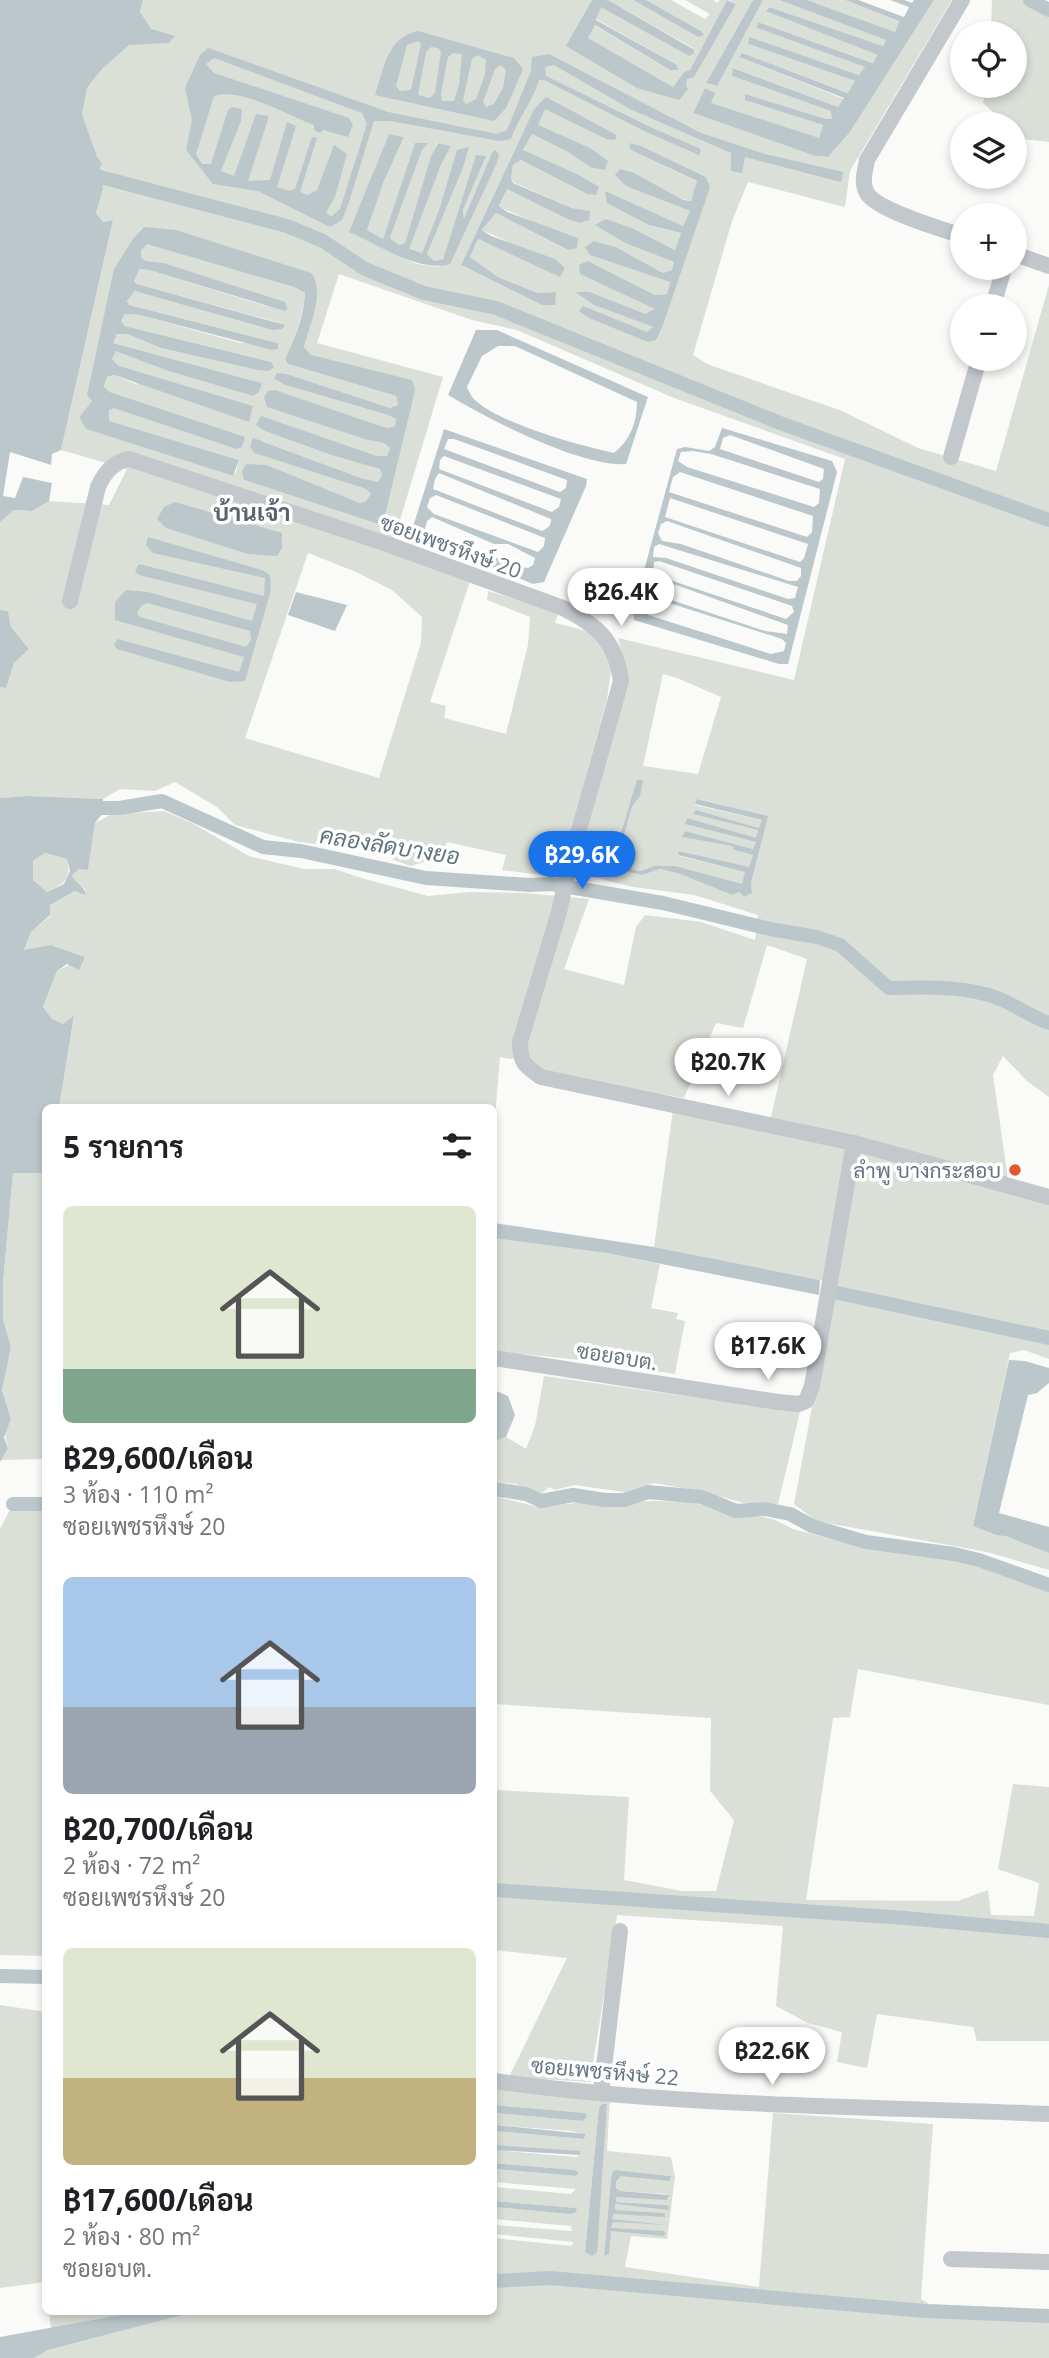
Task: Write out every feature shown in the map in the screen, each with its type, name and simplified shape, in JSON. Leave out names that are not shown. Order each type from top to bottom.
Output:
[{"type":"street","points":[[950,231],[880,205],[865,191],[864,181],[867,160],[962,0]]},
{"type":"street","points":[[1027,258],[1049,266]]},
{"type":"street","points":[[951,457],[976,371]]},
{"type":"street","name":"ซอยเพชรหึงษ์ 20","points":[[70,601],[102,477],[119,461],[129,458],[387,544],[563,608],[587,620],[606,638],[618,662],[621,681],[570,862],[559,912],[520,1042],[520,1055],[526,1067],[541,1077],[854,1143],[1049,1197]]},
{"type":"street","name":"ซอยอบต.","points":[[497,1359],[778,1402],[799,1404],[806,1401],[811,1386],[854,1143]]},
{"type":"street","points":[[601,2093],[620,1931]]},
{"type":"street","name":"ซอยเพชรหึงษ์ 22","points":[[497,2081],[752,2105],[863,2106],[1049,2114]]},
{"type":"street","points":[[951,2259],[1049,2262]]},
{"type":"shaded area","points":[[0,0],[143,0],[140,12],[151,29],[175,36],[169,43],[129,45],[102,69],[87,88],[82,114],[102,164],[100,167],[103,189],[96,213],[103,222],[113,220],[61,450],[52,454],[51,465],[10,452],[3,496],[15,498],[23,477],[52,483],[49,501],[32,511],[14,510],[0,522]]},
{"type":"shaded area","points":[[143,0],[592,0],[567,46],[679,100],[687,79],[736,4],[729,0],[753,0],[706,83],[716,86],[763,0],[779,0],[887,40],[883,46],[769,7],[766,10],[879,55],[874,63],[758,22],[758,28],[865,67],[860,75],[749,38],[748,44],[855,81],[849,93],[742,53],[739,57],[844,99],[838,107],[734,68],[732,76],[832,111],[832,119],[826,119],[745,94],[746,100],[823,125],[819,139],[710,103],[705,88],[693,113],[815,156],[828,157],[850,132],[934,0],[952,0],[850,171],[845,207],[748,182],[732,221],[693,355],[707,364],[842,411],[918,448],[996,471],[1024,371],[1027,371],[1027,362],[1049,285],[1049,1097],[1027,1081],[1003,1056],[993,1075],[1008,1179],[1049,1194],[1049,1359],[1024,1350],[1010,1353],[973,1526],[996,1535],[1006,1535],[1049,1553],[1049,1570],[987,1552],[816,1521],[794,1504],[835,1283],[654,1247],[673,1110],[771,1117],[807,959],[767,945],[743,1028],[716,1023],[684,1098],[541,1074],[528,1054],[510,1059],[500,1057],[496,1104],[60,1104],[74,1018],[63,1024],[52,1019],[43,1007],[57,971],[85,957],[51,945],[24,951],[31,932],[50,916],[50,905],[75,891],[86,894],[85,889],[74,881],[72,875],[78,868],[88,870],[95,823],[112,814],[164,811],[192,823],[249,856],[304,869],[335,869],[428,896],[470,892],[525,893],[589,899],[564,969],[624,985],[636,927],[645,915],[701,922],[755,940],[758,915],[694,895],[633,887],[576,873],[628,678],[618,638],[794,680],[845,459],[674,398],[517,330],[472,320],[339,274],[317,343],[443,377],[394,540],[470,581],[430,702],[446,706],[444,718],[506,734],[528,645],[530,617],[487,600],[488,591],[559,611],[555,623],[595,633],[612,665],[607,699],[558,877],[502,870],[506,855],[447,842],[438,864],[424,862],[411,866],[394,860],[378,848],[349,848],[299,842],[235,825],[217,807],[175,782],[155,791],[120,789],[103,799],[28,796],[0,798],[0,687],[6,687],[14,663],[29,649],[11,627],[8,611],[0,610],[0,522],[14,510],[32,511],[49,501],[109,505],[127,469],[61,450],[113,220],[103,222],[96,213],[103,189],[100,167],[82,114],[87,88],[102,69],[129,44],[169,43],[174,37],[151,30],[140,12]],"holes":[[[546,98],[617,135],[606,139],[545,108],[537,125],[553,133],[590,167],[568,152],[532,134],[523,150],[587,194],[521,160],[513,165],[511,178],[513,182],[572,208],[589,211],[579,223],[507,189],[499,207],[578,238],[567,250],[496,213],[482,230],[565,268],[560,276],[478,239],[470,257],[498,277],[539,293],[556,292],[542,305],[461,265],[534,109]],[[389,134],[404,137],[384,181],[367,230],[383,239],[415,144],[427,144],[422,150],[390,238],[399,245],[405,243],[437,143],[451,146],[408,250],[422,253],[440,207],[469,148],[427,254],[434,261],[443,259],[476,156],[486,156],[463,210],[464,221],[492,154],[496,165],[476,207],[439,267],[417,264],[350,232]],[[629,143],[639,145],[706,177],[656,340],[647,332],[653,327],[594,305],[577,293],[590,292],[645,315],[656,309],[581,274],[588,261],[655,295],[667,294],[670,282],[591,255],[594,241],[616,247],[663,273],[672,270],[674,262],[627,244],[596,225],[634,229],[675,250],[681,233],[649,225],[606,192],[683,226],[690,211],[627,186],[691,201],[698,182],[637,153],[630,149]],[[144,227],[317,292],[304,347],[311,356],[411,380],[378,524],[244,480],[267,465],[360,503],[367,501],[371,494],[366,489],[254,453],[250,445],[262,441],[378,482],[382,475],[381,469],[331,455],[265,431],[314,435],[377,456],[387,456],[390,448],[384,443],[368,440],[275,390],[387,428],[395,426],[396,419],[388,415],[275,380],[287,374],[390,408],[398,405],[396,396],[288,364],[285,359],[298,327],[305,293],[294,287],[146,243],[141,250],[141,257],[146,261],[164,263],[284,302],[288,307],[266,306],[138,269],[134,281],[137,284],[284,324],[135,291],[127,301],[129,305],[278,343],[240,343],[140,315],[125,314],[121,321],[125,326],[271,362],[274,367],[257,370],[161,348],[127,334],[117,334],[113,343],[262,383],[253,396],[168,371],[116,350],[112,359],[138,385],[114,375],[107,377],[104,388],[110,392],[244,437],[114,407],[109,410],[108,421],[239,460],[233,476],[86,429],[79,417],[92,401]],[[308,553],[392,590],[422,617],[421,643],[379,778],[245,738]],[[663,674],[721,697],[698,774],[643,766]],[[637,779],[640,796],[632,807],[614,865],[640,871],[654,866],[675,867],[742,885],[746,872],[679,856],[680,851],[749,868],[753,855],[734,850],[732,846],[683,837],[685,831],[753,849],[756,842],[685,824],[686,818],[757,839],[758,830],[694,814],[696,810],[759,828],[762,820],[695,805],[696,799],[767,816],[751,883],[752,893],[740,892],[732,895],[680,874],[659,869],[642,875],[591,864],[590,858],[612,863]]]},
{"type":"shaded area","points":[[592,0],[608,0],[693,49],[694,53],[689,56],[601,7],[596,20],[677,65],[678,70],[670,70],[595,25],[588,38],[673,87],[684,72],[690,70],[727,0],[736,4],[694,77],[687,79],[688,89],[679,100],[637,88],[566,46]]},
{"type":"shaded area","points":[[608,0],[633,0],[698,37],[701,31],[646,0],[671,0],[705,19],[710,14],[685,0],[713,0],[717,3],[727,0],[690,70],[684,72],[673,87],[587,38],[594,25],[670,70],[678,70],[677,65],[596,19],[601,6],[689,56],[693,48]]},
{"type":"shaded area","points":[[633,0],[646,0],[704,35],[698,37]]},
{"type":"shaded area","points":[[753,0],[763,0],[717,86],[706,83]]},
{"type":"shaded area","points":[[779,0],[807,0],[895,32],[899,21],[845,0],[858,0],[904,17],[909,7],[890,0],[912,3],[914,0],[934,0],[850,132],[828,157],[815,156],[693,113],[705,88],[715,93],[711,103],[819,138],[823,125],[745,100],[745,94],[826,119],[832,119],[831,111],[732,76],[733,68],[838,107],[844,98],[739,57],[742,53],[848,93],[855,81],[748,44],[749,37],[859,75],[865,67],[757,28],[758,22],[873,63],[878,55],[766,11],[769,7],[883,46],[886,40]]},
{"type":"shaded area","points":[[807,0],[845,0],[899,21],[895,32]]},
{"type":"shaded area","points":[[992,0],[1022,0],[1049,14],[1049,142],[1027,139],[1027,112],[993,112],[983,103],[984,98],[1027,98],[1027,21],[991,21]]},
{"type":"shaded area","points":[[418,31],[514,58],[523,69],[506,108],[494,121],[375,95],[388,56],[399,40]],"holes":[[[418,41],[421,44],[411,90],[400,91],[396,86],[407,45]],[[431,47],[438,48],[441,52],[435,93],[430,98],[418,95],[426,52]],[[453,53],[462,54],[459,85],[454,101],[442,101],[448,57]],[[478,55],[486,60],[485,75],[476,99],[466,104],[463,100],[472,59]],[[501,65],[506,70],[503,88],[494,104],[486,107],[483,102],[495,69]]]},
{"type":"shaded area","points":[[208,48],[388,112],[497,134],[507,130],[531,71],[532,57],[549,54],[701,133],[765,154],[843,172],[841,182],[745,157],[742,173],[731,171],[731,153],[630,109],[554,65],[545,67],[546,76],[701,149],[699,155],[644,131],[544,80],[539,80],[511,139],[499,141],[391,121],[374,121],[342,220],[330,227],[258,191],[213,184],[186,150],[192,120],[185,88],[200,55]],"holes":[[[214,58],[362,113],[367,124],[340,209],[331,217],[326,212],[335,197],[347,154],[334,145],[317,190],[308,195],[300,192],[317,138],[312,137],[295,189],[289,191],[277,187],[296,126],[287,122],[270,180],[248,181],[269,116],[256,114],[234,176],[221,171],[241,121],[242,109],[233,107],[228,110],[211,164],[202,164],[196,154],[214,96],[237,95],[264,103],[314,125],[314,130],[320,133],[323,130],[348,137],[353,125],[349,118],[214,73],[206,64]]]},
{"type":"shaded area","points":[[546,97],[617,135],[615,140],[606,139],[545,109],[538,125],[590,148],[608,161],[605,170],[590,167],[568,152],[532,134],[523,150],[599,187],[596,195],[587,194],[521,160],[513,165],[511,178],[513,183],[572,208],[590,211],[589,220],[579,223],[568,219],[507,189],[499,206],[507,212],[578,238],[577,248],[568,250],[496,213],[482,230],[491,236],[555,259],[565,268],[560,277],[478,239],[470,257],[498,277],[538,293],[556,292],[555,305],[542,305],[461,265],[534,109]]},
{"type":"shaded area","points":[[389,134],[404,137],[384,181],[367,230],[383,239],[415,143],[428,143],[422,150],[390,238],[399,245],[405,243],[431,156],[438,143],[451,146],[409,249],[422,253],[440,207],[457,150],[469,147],[427,254],[434,261],[443,259],[476,155],[486,156],[463,210],[464,219],[492,153],[495,150],[499,154],[450,264],[438,266],[412,261],[349,232]]},
{"type":"shaded area","points":[[629,143],[639,145],[706,177],[710,187],[663,325],[656,340],[648,342],[589,318],[579,311],[583,306],[647,332],[653,327],[594,305],[575,292],[590,292],[645,314],[655,309],[580,274],[579,265],[588,261],[655,295],[667,294],[670,282],[590,255],[585,247],[594,241],[616,247],[663,273],[672,270],[674,262],[627,244],[595,225],[606,219],[634,229],[675,250],[681,233],[649,225],[607,203],[605,191],[683,226],[690,211],[626,186],[615,175],[620,169],[634,173],[683,200],[691,201],[697,181],[637,153],[630,149]]},
{"type":"shaded area","points":[[144,227],[176,230],[311,273],[315,280],[317,299],[304,347],[311,355],[412,380],[415,389],[412,403],[384,519],[378,524],[244,480],[242,471],[246,464],[267,465],[360,503],[366,501],[371,494],[366,489],[254,453],[250,446],[253,438],[361,478],[378,482],[382,475],[380,469],[265,431],[256,425],[261,416],[377,456],[387,456],[390,448],[384,443],[267,407],[264,397],[268,391],[275,390],[387,428],[395,426],[396,419],[388,415],[285,385],[274,379],[277,373],[287,374],[390,408],[398,405],[396,396],[288,364],[285,359],[298,327],[305,293],[294,287],[147,244],[141,250],[141,257],[146,261],[164,263],[285,302],[288,308],[285,311],[139,269],[134,281],[137,284],[285,325],[282,329],[273,330],[135,291],[127,301],[129,305],[278,343],[278,349],[272,350],[140,315],[125,314],[121,321],[125,326],[271,362],[274,367],[269,371],[257,370],[161,348],[127,334],[117,334],[113,343],[262,383],[259,392],[253,396],[168,371],[116,351],[112,359],[119,366],[253,406],[249,422],[114,375],[107,377],[104,387],[110,392],[245,437],[242,447],[237,449],[114,408],[109,410],[109,421],[239,460],[233,476],[86,429],[79,417],[92,401],[87,395],[114,269]]},
{"type":"shaded area","points":[[476,330],[497,330],[648,397],[626,464],[607,463],[560,450],[510,428],[448,395]],"holes":[[[498,346],[515,346],[637,402],[632,430],[620,448],[614,453],[542,433],[504,418],[475,400],[467,387],[482,356]]]},
{"type":"shaded area","points":[[722,428],[832,461],[837,472],[788,664],[779,664],[634,620],[633,611],[677,449],[685,447],[709,451],[715,447]],"holes":[[[730,435],[824,469],[823,479],[819,482],[720,449],[723,438]],[[681,452],[711,454],[820,489],[819,503],[814,507],[687,467],[678,461]],[[680,472],[813,516],[812,532],[807,537],[669,492],[673,477]],[[670,498],[808,544],[800,562],[665,517]],[[667,521],[801,568],[801,576],[797,581],[789,581],[681,544],[662,541],[658,533],[661,524]],[[659,544],[798,587],[795,598],[788,599],[666,558],[653,557],[654,547]],[[659,561],[792,606],[794,612],[786,619],[653,573],[654,562]],[[651,576],[788,625],[787,634],[765,631],[647,592],[647,584]],[[644,595],[782,639],[786,643],[784,651],[771,654],[648,615],[640,607],[640,599]]]},
{"type":"shaded area","points":[[444,429],[587,479],[544,582],[533,584],[436,543],[410,536]],"holes":[[[448,439],[454,439],[567,480],[566,488],[560,492],[444,449]],[[444,456],[561,499],[559,507],[552,512],[439,469],[440,460]],[[439,473],[551,519],[551,523],[542,531],[433,489]],[[436,495],[545,538],[544,546],[538,552],[434,514],[427,507],[430,498]],[[432,517],[494,544],[508,544],[535,558],[533,565],[528,568],[516,566],[425,529],[427,521]]]},
{"type":"shaded area","points":[[175,502],[282,533],[282,548],[277,556],[248,554],[166,528],[157,519],[164,507]]},
{"type":"shaded area","points":[[148,537],[262,570],[270,575],[271,590],[245,681],[230,682],[117,649],[114,645],[117,639],[239,672],[244,657],[115,620],[115,602],[126,590],[148,592],[252,621],[257,604],[139,575],[135,571],[139,564],[264,596],[265,578],[153,553],[146,545]],"holes":[[[147,603],[250,631],[251,640],[246,647],[140,617],[137,613],[141,606]]]},
{"type":"shaded area","points":[[296,592],[347,605],[335,631],[288,615]]},
{"type":"shaded area","points":[[0,610],[8,611],[11,627],[29,649],[14,663],[6,688],[0,687]]},
{"type":"shaded area","points":[[637,779],[643,781],[640,796],[632,807],[615,865],[640,871],[654,866],[675,866],[742,884],[745,872],[678,855],[679,851],[749,867],[753,855],[734,850],[732,846],[682,837],[685,831],[753,849],[756,842],[685,824],[687,818],[756,838],[758,830],[693,814],[696,810],[759,828],[762,820],[695,804],[696,799],[768,816],[751,883],[752,893],[744,897],[740,892],[732,895],[660,869],[642,875],[591,864],[590,858],[612,863]]},
{"type":"shaded area","points":[[27,796],[103,799],[103,813],[95,823],[88,870],[79,869],[72,875],[86,895],[75,891],[50,905],[50,915],[31,932],[24,950],[51,945],[85,957],[79,970],[67,964],[57,971],[43,1007],[52,1019],[63,1024],[74,1016],[60,1104],[42,1104],[42,1173],[13,1173],[3,1282],[3,1319],[11,1347],[2,1390],[11,1419],[4,1437],[8,1449],[0,1462],[0,798]],"holes":[[[45,853],[67,859],[70,871],[64,884],[47,892],[33,880],[33,861]]]},
{"type":"shaded area","points":[[45,853],[67,859],[68,866],[65,880],[47,892],[33,880],[33,861]]},
{"type":"shaded area","points":[[13,1172],[42,1173],[42,1459],[1,1460],[8,1450],[5,1433],[11,1419],[2,1390],[11,1347],[3,1319],[3,1282]]},
{"type":"shaded area","points":[[497,1223],[654,1247],[820,1280],[819,1295],[606,1253],[497,1238]]},
{"type":"shaded area","points":[[497,1238],[606,1253],[660,1264],[651,1308],[678,1313],[676,1319],[685,1321],[675,1374],[590,1361],[497,1351]]},
{"type":"shaded area","points":[[1009,1360],[1025,1361],[1049,1368],[1049,1383],[1037,1393],[1028,1395],[999,1513],[1049,1527],[1049,1553],[973,1526]]},
{"type":"shaded area","points":[[544,1376],[800,1412],[778,1504],[744,1503],[700,1491],[654,1483],[624,1492],[574,1485],[555,1490],[549,1487],[540,1495],[516,1484],[497,1482],[497,1440],[506,1437],[526,1449],[535,1426]]},
{"type":"shaded area","points":[[497,1391],[508,1396],[515,1415],[506,1437],[497,1440]]},
{"type":"shaded area","points":[[497,1497],[538,1507],[575,1503],[689,1502],[773,1519],[793,1529],[868,1549],[966,1562],[1049,1589],[1049,1705],[858,1669],[850,1717],[833,1718],[806,1900],[958,1901],[988,1890],[991,1915],[1034,1916],[1039,1883],[998,1869],[1013,1784],[1049,1787],[1049,2041],[977,2041],[973,2027],[877,2014],[867,2068],[837,2062],[842,2032],[808,2023],[776,2006],[783,1926],[617,1915],[590,2082],[509,2077],[567,1958],[497,1950],[497,1790],[629,1797],[624,1880],[682,1891],[716,1891],[734,1820],[710,1791],[711,1718],[497,1704]]},
{"type":"shaded area","points":[[10,1509],[42,1511],[42,1956],[0,1955],[0,1529]]},
{"type":"shaded area","points":[[0,2005],[42,2011],[42,2282],[0,2288]]},
{"type":"shaded area","points":[[497,2086],[610,2098],[607,2151],[671,2157],[675,2177],[667,2239],[631,2236],[625,2267],[759,2287],[773,2113],[933,2124],[921,2299],[929,2304],[1049,2310],[1049,2358],[34,2358],[48,2350],[182,2315],[497,2315],[497,2238],[571,2246],[574,2242],[497,2234],[497,2225],[572,2231],[571,2226],[497,2219],[497,2207],[569,2214],[577,2208],[497,2201],[497,2187],[571,2194],[576,2189],[497,2182],[497,2169],[576,2176],[579,2173],[575,2170],[497,2163],[497,2150],[576,2157],[580,2152],[497,2145],[497,2131],[584,2139],[586,2135],[571,2131],[497,2125],[497,2113],[583,2121],[587,2117],[585,2113],[497,2105]],"holes":[[[602,2104],[607,2105],[592,2255],[585,2251],[599,2107]],[[613,2171],[671,2176],[621,2176],[616,2180],[616,2188],[620,2191],[666,2194],[669,2199],[616,2197],[616,2202],[667,2205],[667,2210],[615,2204],[614,2210],[663,2213],[666,2216],[614,2214],[612,2219],[648,2224],[613,2222],[611,2228],[614,2230],[611,2231],[604,2256]]]},
{"type":"shaded area","points":[[607,2104],[597,2252],[592,2256],[585,2252],[599,2107]]},
{"type":"shaded area","points":[[497,2105],[586,2113],[587,2117],[583,2121],[497,2113]]},
{"type":"shaded area","points":[[497,2125],[586,2134],[584,2139],[497,2131]]},
{"type":"shaded area","points":[[497,2145],[580,2151],[580,2155],[497,2150]]},
{"type":"shaded area","points":[[497,2163],[575,2170],[579,2173],[576,2176],[497,2169]]},
{"type":"shaded area","points":[[616,2170],[671,2176],[670,2181],[621,2176],[616,2181],[616,2188],[620,2191],[670,2195],[667,2200],[616,2197],[616,2202],[667,2205],[669,2208],[667,2210],[615,2204],[615,2210],[664,2213],[666,2217],[614,2214],[612,2219],[665,2225],[613,2222],[611,2228],[664,2231],[665,2234],[611,2231],[609,2254],[604,2256],[611,2178]]},
{"type":"shaded area","points":[[497,2201],[577,2208],[575,2213],[497,2207]]},
{"type":"shaded area","points":[[49,2315],[122,2315],[51,2329]]},
{"type":"shaded area","points":[[121,2315],[182,2315],[48,2350],[34,2358],[0,2358],[0,2337]]},
{"type":"waterway","points":[[1030,0],[1049,10]]},
{"type":"waterway","points":[[85,173],[287,226],[323,241],[365,269],[424,293],[496,308],[780,423],[1049,520]]},
{"type":"waterway","name":"คลองลัดบางยอ","points":[[85,808],[119,808],[162,801],[263,847],[301,851],[426,878],[552,884],[663,903],[770,929],[817,937],[840,945],[889,988],[939,988],[977,992],[996,997],[1049,1023]]},
{"type":"waterway","points":[[838,1293],[1049,1338]]},
{"type":"waterway","points":[[497,1489],[526,1494],[541,1501],[573,1495],[624,1500],[648,1492],[702,1497],[736,1511],[765,1509],[790,1514],[812,1526],[866,1542],[979,1560],[1049,1585]]},
{"type":"waterway","points":[[13,1504],[42,1504]]},
{"type":"waterway","points":[[497,1890],[905,1918],[1049,1931]]},
{"type":"waterway","points":[[0,1976],[42,1977]]},
{"type":"waterway","points":[[497,2281],[550,2278],[925,2311],[1049,2316]]},
{"type":"place","name":"ลำพู บางกระสอบ","points":[[1015,1170]]},
{"type":"district","name":"บ้านเจ้า","points":[[252,511]]}]
